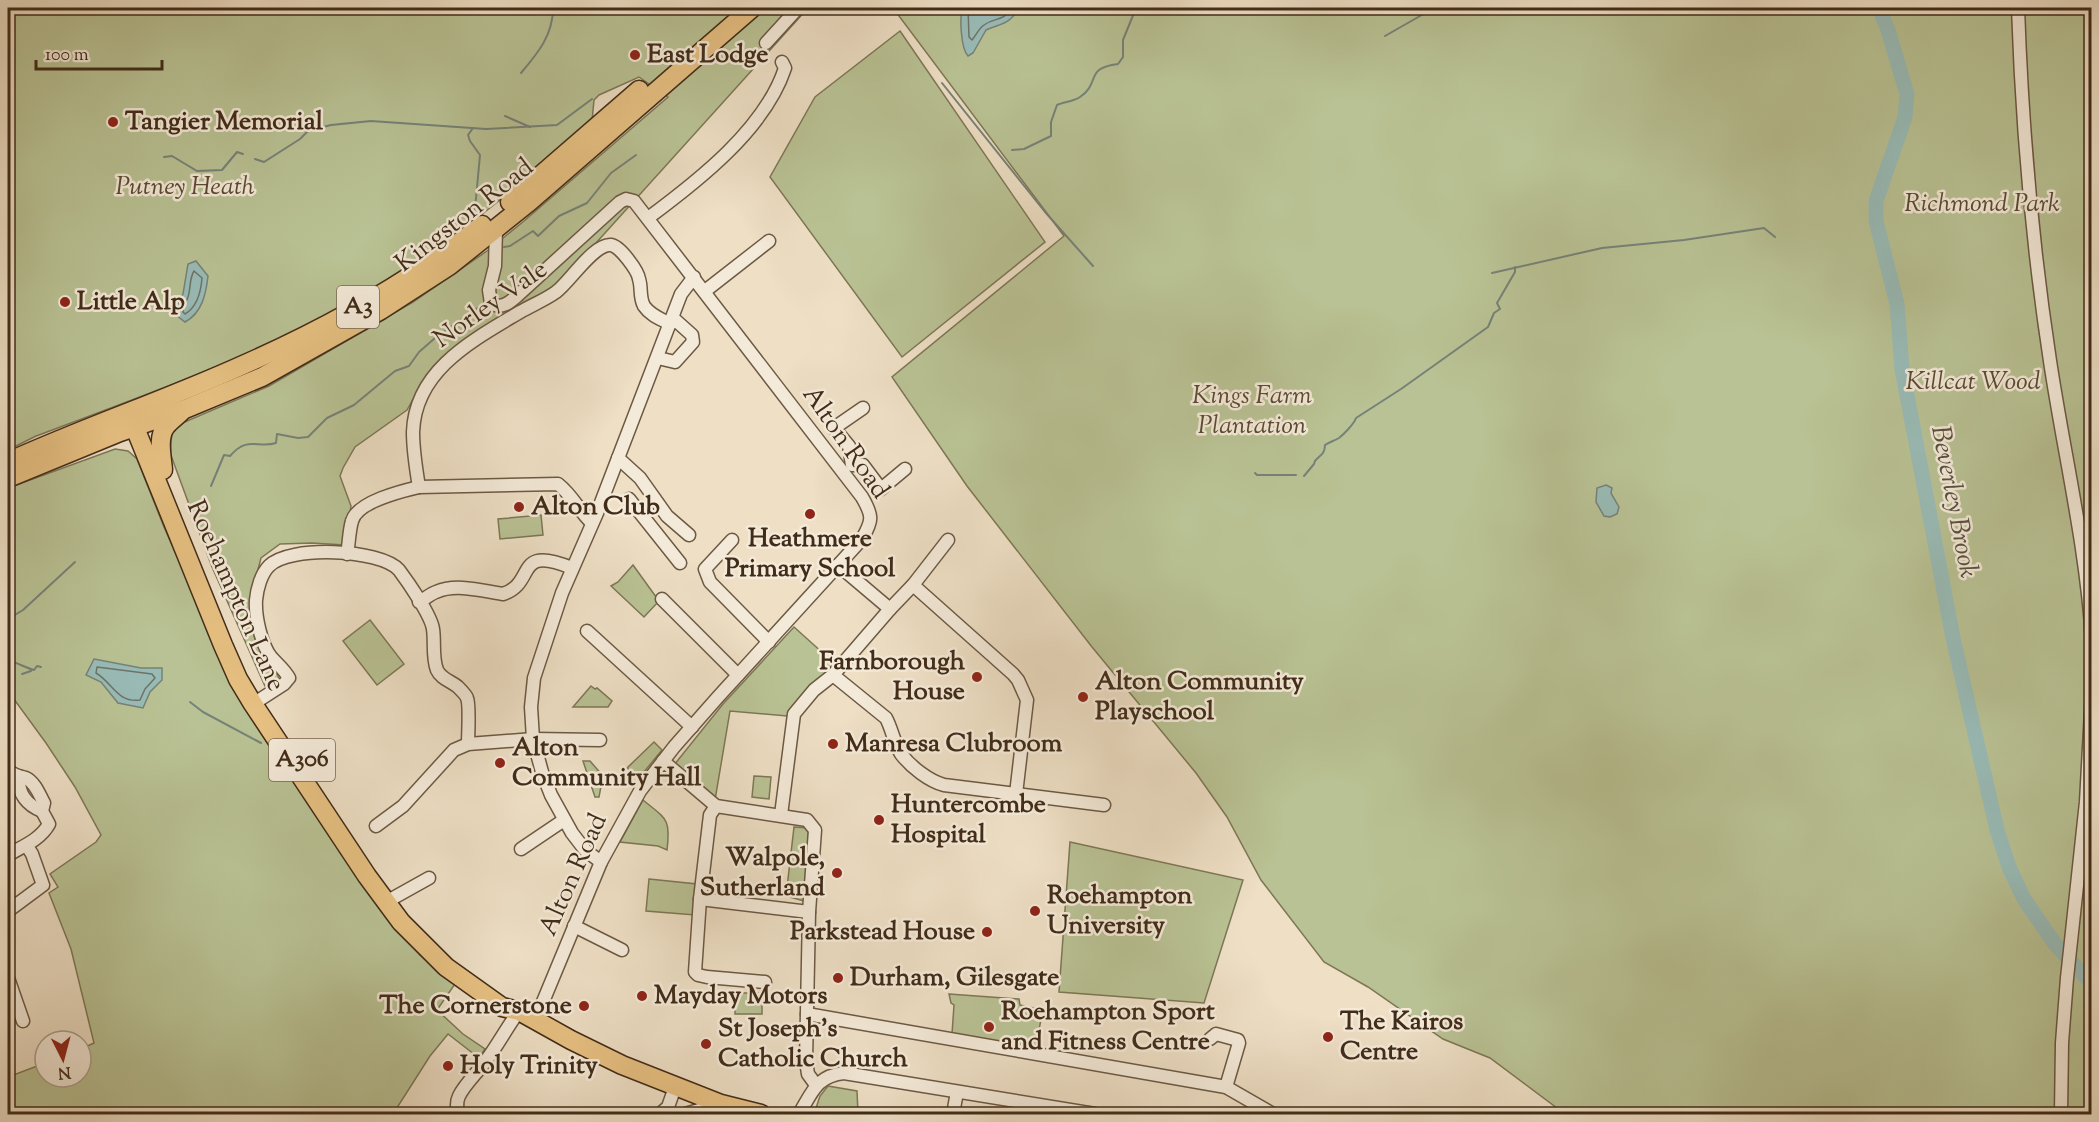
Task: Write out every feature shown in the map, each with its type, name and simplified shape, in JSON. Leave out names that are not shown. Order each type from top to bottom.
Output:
[{"type":"highway","name":"Kingston Road","points":[[8,478],[100,440],[137,418],[286,345],[356,308],[440,255],[505,207],[736,8]]},
{"type":"highway","name":"Kingston Road","points":[[8,462],[137,418],[185,409],[262,377],[381,310],[449,266],[496,228],[752,8]]},
{"type":"highway","name":"A306","points":[[156,465],[166,426],[185,409]]},
{"type":"highway","name":"Roehampton Lane","points":[[137,418],[223,645],[412,934],[446,967],[502,1007],[519,1011],[622,1065],[675,1087],[721,1104],[761,1114]]},
{"type":"highway","points":[[100,440],[132,445],[156,465]]},
{"type":"street","points":[[766,42],[798,8]]},
{"type":"street","points":[[2018,8],[2024,149],[2040,294],[2084,558],[2091,639]]},
{"type":"street","points":[[648,218],[675,198],[718,159],[769,105],[785,68],[782,62]]},
{"type":"street","name":"Alton Road","points":[[496,228],[495,267],[489,297],[491,303],[500,306],[508,304],[519,295],[620,202],[626,199],[634,201],[847,469],[870,511],[871,519],[862,539],[692,727],[637,795],[601,862],[535,1021]]},
{"type":"street","points":[[705,291],[769,241]]},
{"type":"street","name":"Norley Vale","points":[[419,487],[413,431],[423,394],[441,365],[466,344],[557,291],[583,263],[603,247],[611,245],[618,249],[639,277],[640,296],[644,305],[652,314],[671,321]]},
{"type":"street","points":[[601,862],[585,850],[564,820],[542,772],[534,739],[531,707],[534,678],[562,592],[658,358],[681,294],[693,277]]},
{"type":"street","points":[[658,358],[675,362],[693,342],[692,335],[671,321]]},
{"type":"street","points":[[863,408],[834,428],[849,446],[847,469],[863,465],[881,489],[905,469]]},
{"type":"street","points":[[618,458],[640,478],[667,516],[689,535]]},
{"type":"street","points":[[347,554],[352,518],[359,510],[398,492],[419,487],[558,484],[572,496],[582,514],[592,523]]},
{"type":"street","points":[[629,499],[680,563]]},
{"type":"street","points":[[654,531],[667,516]]},
{"type":"street","points":[[732,540],[705,569],[710,582],[769,642]]},
{"type":"street","points":[[781,815],[794,714],[814,690],[833,675],[913,585],[948,540]]},
{"type":"street","points":[[258,701],[284,684],[289,678],[270,655],[261,633],[256,600],[261,579],[269,566],[287,555],[305,552],[374,557],[388,561],[398,570],[433,628],[434,656],[438,671],[446,680],[458,687],[467,698],[468,744]]},
{"type":"street","points":[[419,602],[436,592],[448,589],[459,588],[503,594],[509,592],[530,565],[538,561],[555,561],[572,568]]},
{"type":"street","points":[[838,565],[890,609]]},
{"type":"street","points":[[913,585],[1013,674],[1025,693],[1027,700],[1016,794]]},
{"type":"street","points":[[662,599],[738,675]]},
{"type":"street","points":[[588,632],[692,727]]},
{"type":"street","points":[[833,675],[886,718],[900,753],[932,782],[1104,805]]},
{"type":"street","points":[[2061,1114],[2062,1043],[2086,802],[2091,693]]},
{"type":"street","points":[[376,826],[403,806],[454,750],[468,744],[534,739],[600,740]]},
{"type":"street","points":[[663,761],[716,806],[807,820],[815,830],[809,912],[806,1069],[816,1085]]},
{"type":"street","points":[[8,770],[18,778],[26,778],[31,782],[44,803],[42,811],[49,824],[46,830],[27,846],[8,855]]},
{"type":"street","points":[[716,806],[710,815],[700,899],[695,972],[707,977],[765,982]]},
{"type":"street","points":[[521,849],[564,820]]},
{"type":"street","points":[[8,911],[43,885],[27,846]]},
{"type":"street","points":[[390,899],[429,878]]},
{"type":"street","points":[[700,899],[809,912]]},
{"type":"street","points":[[574,926],[622,950]]},
{"type":"street","points":[[8,978],[23,1021]]},
{"type":"street","points":[[458,1114],[456,1106],[459,1095],[519,1011]]},
{"type":"street","points":[[807,1014],[1226,1087],[1273,1114]]},
{"type":"street","points":[[1210,1039],[1216,1034],[1239,1042],[1226,1087]]},
{"type":"street","points":[[799,1114],[816,1085],[832,1075],[844,1073],[1095,1114]]},
{"type":"street","points":[[660,1114],[668,1107],[675,1087]]},
{"type":"street","points":[[953,1114],[957,1092]]},
{"type":"street","points":[[685,1114],[721,1104]]},
{"type":"green space","name":"Putney Heath","points":[[8,8],[808,8],[559,284],[420,387],[407,410],[355,447],[340,476],[351,506],[345,545],[280,544],[261,558],[251,597],[258,636],[281,682],[265,686],[212,567],[169,450],[170,435],[180,424],[269,386],[413,302],[487,251],[668,97],[639,77],[599,95],[594,100],[592,121],[521,183],[460,230],[373,288],[264,346],[150,393],[36,436],[8,450]]},
{"type":"green space","points":[[893,8],[2091,8],[2091,1114],[1565,1114],[1490,1058],[1443,1039],[1368,987],[1324,962],[1261,880],[1227,817],[1196,773],[1092,647],[967,486],[892,377],[1064,236]]},
{"type":"green space","points":[[900,31],[1045,242],[902,357],[770,177],[815,97]]},
{"type":"green space","points":[[115,449],[128,451],[137,459],[191,588],[294,782],[379,908],[420,955],[455,984],[437,1010],[463,1034],[485,1049],[479,1058],[448,1034],[430,1056],[393,1114],[8,1114],[8,1077],[33,1068],[33,1089],[93,1089],[93,1029],[91,1029],[71,949],[49,893],[58,887],[50,874],[96,842],[101,835],[75,787],[8,691],[8,488]]},
{"type":"green space","points":[[541,515],[543,535],[500,539],[498,519]]},
{"type":"green space","points":[[633,565],[659,601],[644,617],[611,586],[618,582]]},
{"type":"green space","points":[[370,620],[404,664],[377,685],[343,641]]},
{"type":"green space","points":[[794,627],[834,663],[787,716],[730,711],[715,800],[674,765],[723,704]]},
{"type":"green space","points":[[591,686],[597,688],[612,701],[608,707],[573,707]]},
{"type":"green space","points":[[654,742],[662,750],[639,778],[627,768]]},
{"type":"green space","points":[[583,761],[590,761],[603,776],[599,797],[595,797]]},
{"type":"green space","points":[[754,776],[771,777],[769,799],[752,797]]},
{"type":"green space","points":[[643,800],[665,820],[668,831],[667,850],[658,846],[620,842]]},
{"type":"green space","points":[[794,827],[809,828],[804,901],[786,896]]},
{"type":"green space","points":[[1070,842],[1243,880],[1204,1003],[1059,992]]},
{"type":"green space","points":[[649,879],[697,884],[695,915],[646,911]]},
{"type":"green space","points":[[735,993],[762,993],[762,1014],[735,1014]]},
{"type":"green space","points":[[949,994],[1019,999],[1020,1005],[1043,1010],[1035,1049],[952,1034],[954,1005],[951,1003]]},
{"type":"green space","points":[[828,1086],[857,1091],[858,1113],[866,1114],[814,1114],[820,1096]]},
{"type":"water","points":[[963,8],[1019,8],[1008,21],[986,30],[973,53],[968,56],[961,33]]},
{"type":"water","points":[[196,261],[208,276],[206,290],[199,308],[185,322],[176,315],[177,305],[183,294],[188,264]]},
{"type":"water","points":[[1606,485],[1612,488],[1611,493],[1619,507],[1617,514],[1610,517],[1604,516],[1596,502],[1597,488]]},
{"type":"water","points":[[94,659],[141,668],[162,668],[162,680],[150,692],[143,708],[118,703],[101,682],[86,675]]},
{"type":"waterway","points":[[521,73],[539,51],[547,35],[553,8]]},
{"type":"waterway","points":[[1012,150],[1024,149],[1051,136],[1051,122],[1057,105],[1080,97],[1086,92],[1101,69],[1118,64],[1123,57],[1123,40],[1136,8]]},
{"type":"waterway","points":[[1385,36],[1434,8]]},
{"type":"waterway","name":"Beverley Brook","points":[[1879,8],[1907,94],[1905,117],[1876,201],[1876,221],[1897,304],[1902,369],[1953,638],[1997,830],[2009,867],[2024,899],[2055,944],[2092,984]]},
{"type":"waterway","points":[[942,83],[1045,212],[1093,266]]},
{"type":"waterway","points":[[302,130],[371,121],[486,129],[557,125],[592,99]]},
{"type":"waterway","points":[[505,116],[530,127]]},
{"type":"waterway","points":[[473,128],[468,135],[480,155],[475,209]]},
{"type":"waterway","points":[[255,159],[264,162],[300,139],[308,131]]},
{"type":"waterway","points":[[164,157],[172,156],[197,171],[222,170],[237,152],[243,154]]},
{"type":"waterway","points":[[504,247],[510,246],[533,231],[538,236],[559,216],[587,203],[611,173],[636,155]]},
{"type":"waterway","points":[[1492,273],[1602,248],[1684,240],[1764,228],[1775,237]]},
{"type":"waterway","points":[[1304,476],[1323,452],[1325,445],[1341,436],[1356,418],[1488,327],[1494,313],[1500,309],[1497,303],[1515,272],[1515,267]]},
{"type":"waterway","points":[[211,486],[224,455],[230,456],[248,444],[276,443],[277,434],[298,438],[308,437],[327,418],[354,405],[395,371],[409,366],[419,352],[435,338],[479,307]]},
{"type":"waterway","points":[[1255,473],[1257,475],[1296,475]]},
{"type":"waterway","points":[[10,661],[13,616],[23,610],[75,562]]},
{"type":"waterway","points":[[8,662],[34,670],[37,666],[41,667]]},
{"type":"waterway","points":[[22,674],[31,671]]},
{"type":"waterway","points":[[190,702],[203,712],[261,743]]},
{"type":"place","name":"East Lodge","points":[[635,55]]},
{"type":"place","name":"Tangier Memorial","points":[[113,122]]},
{"type":"place","name":"Little Alp","points":[[65,302]]},
{"type":"place","name":"Alton Club","points":[[519,507]]},
{"type":"place","name":"Heathmere Primary School","points":[[810,514]]},
{"type":"place","name":"Farnborough House","points":[[977,677]]},
{"type":"place","name":"Alton Community Playschool","points":[[1083,697]]},
{"type":"place","name":"Manresa Clubroom","points":[[833,744]]},
{"type":"place","name":"Alton Community Hall","points":[[500,763]]},
{"type":"place","name":"Huntercombe Hospital","points":[[879,820]]},
{"type":"place","name":"Walpole, Sutherland","points":[[837,873]]},
{"type":"place","name":"Roehampton University","points":[[1035,911]]},
{"type":"place","name":"Parkstead House","points":[[987,932]]},
{"type":"place","name":"Durham, Gilesgate","points":[[838,978]]},
{"type":"place","name":"Mayday Motors","points":[[642,996]]},
{"type":"place","name":"The Cornerstone","points":[[584,1006]]},
{"type":"place","name":"Roehampton Sport and Fitness Centre","points":[[989,1027]]},
{"type":"place","name":"The Kairos Centre","points":[[1328,1037]]},
{"type":"place","name":"St Joseph's Catholic Church","points":[[706,1044]]},
{"type":"place","name":"Holy Trinity","points":[[448,1066]]},
{"type":"park label","name":"Richmond Park","points":[[1982,204]]},
{"type":"park label","name":"Killcat Wood","points":[[1973,382]]},
{"type":"park label","name":"Kings Farm Plantation","points":[[1252,411]]}]
